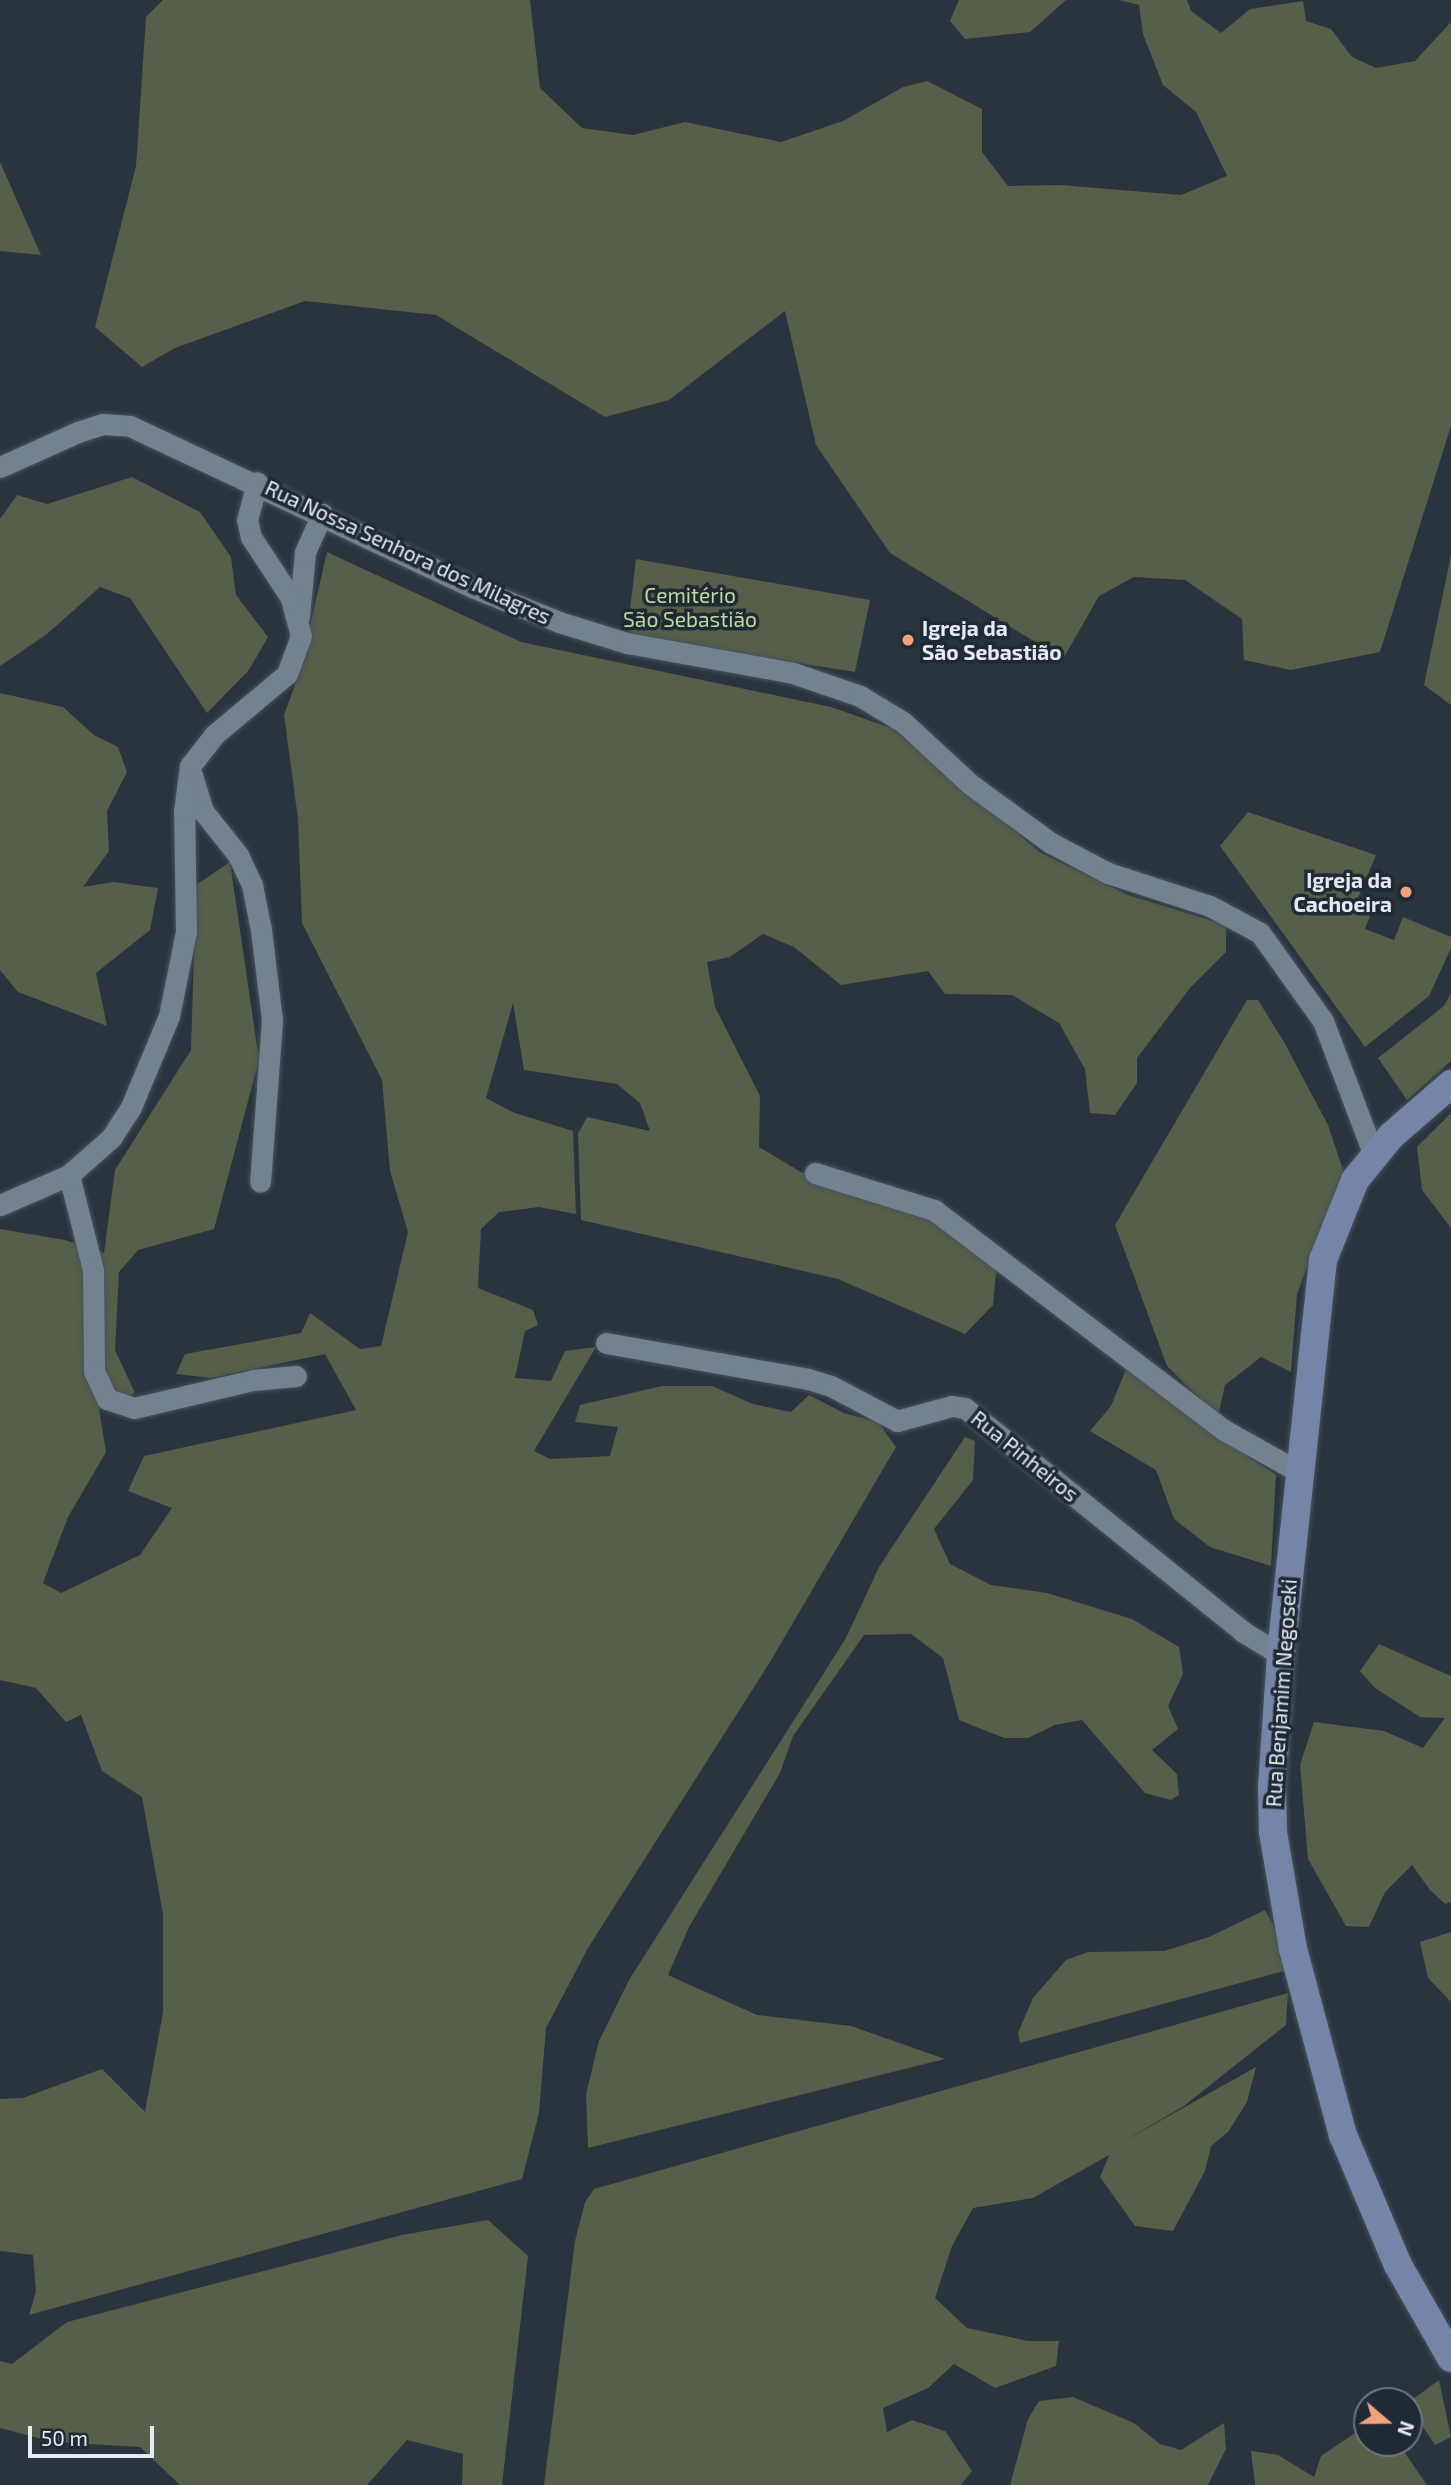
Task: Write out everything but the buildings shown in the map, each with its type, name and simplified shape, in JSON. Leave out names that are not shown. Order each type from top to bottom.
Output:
[{"type":"main road","name":"Rua Benjamim Negoseki","points":[[1451,1084],[1374,1155],[1341,1208],[1323,1260],[1299,1472],[1273,1749],[1273,1832],[1307,2011],[1343,2135],[1368,2201],[1398,2265],[1451,2358]]},
{"type":"street","name":"Rua Nossa Senhora dos Milagres","points":[[0,467],[103,424],[130,426],[163,438],[257,482],[472,587],[596,636],[793,673],[860,696],[903,722],[970,784],[1051,843],[1132,884],[1234,917],[1260,933],[1318,1012],[1374,1155]]},
{"type":"street","points":[[257,482],[247,520],[251,537],[299,618]]},
{"type":"street","points":[[0,1205],[69,1175],[111,1139],[131,1107],[169,1016],[187,932],[184,811],[190,766],[214,735],[287,674],[301,636],[299,618],[304,552],[322,514]]},
{"type":"street","points":[[190,766],[203,811],[238,855],[252,885],[261,930],[272,1020],[260,1182]]},
{"type":"street","points":[[815,1173],[934,1210],[1224,1430],[1299,1472]]},
{"type":"street","points":[[69,1175],[93,1270],[94,1371],[107,1399],[134,1408],[253,1380],[296,1376]]},
{"type":"street","name":"Rua Pinheiros","points":[[607,1343],[808,1379],[831,1386],[897,1421],[952,1406],[965,1408],[1242,1631],[1281,1655]]},
{"type":"green space","points":[[163,0],[530,0],[540,88],[582,128],[633,135],[685,122],[781,142],[843,121],[903,87],[927,81],[982,109],[982,152],[1008,186],[1061,185],[1181,195],[1227,176],[1196,112],[1163,85],[1143,34],[1139,5],[1119,0],[1187,0],[1191,11],[1221,33],[1250,9],[1303,1],[1306,21],[1331,29],[1352,57],[1376,68],[1415,61],[1451,22],[1451,426],[1380,652],[1291,670],[1244,660],[1242,619],[1185,580],[1134,577],[1099,596],[1063,659],[890,553],[816,445],[785,311],[669,400],[605,417],[436,315],[305,301],[175,348],[142,367],[95,327],[136,166],[146,17]]},
{"type":"green space","points":[[959,0],[1066,0],[1030,32],[965,39],[950,21]]},
{"type":"green space","points":[[0,162],[41,255],[0,251]]},
{"type":"green space","points":[[132,477],[200,512],[231,557],[236,595],[268,637],[249,670],[207,713],[130,598],[100,587],[47,634],[0,666],[0,519],[17,495],[47,504]]},
{"type":"green space","points":[[327,552],[521,642],[831,707],[891,728],[1041,853],[1128,895],[1226,925],[1226,952],[1190,988],[1137,1058],[1137,1083],[1115,1115],[1090,1113],[1085,1069],[1059,1023],[1012,995],[945,994],[928,971],[841,985],[794,947],[763,934],[730,957],[707,962],[715,1007],[760,1096],[759,1147],[801,1172],[913,1209],[997,1262],[993,1305],[965,1334],[838,1279],[581,1220],[578,1134],[587,1117],[650,1131],[640,1103],[617,1084],[524,1070],[513,1003],[486,1098],[515,1113],[573,1131],[576,1214],[539,1207],[499,1212],[481,1229],[478,1288],[533,1310],[538,1325],[525,1331],[515,1378],[551,1381],[565,1351],[596,1347],[534,1451],[550,1459],[610,1456],[618,1427],[575,1422],[580,1405],[662,1386],[712,1386],[753,1404],[791,1412],[809,1395],[844,1413],[878,1422],[896,1447],[770,1662],[588,1948],[546,2028],[539,2113],[522,2179],[29,2315],[36,2291],[33,2255],[0,2251],[0,2099],[23,2098],[102,2069],[145,2112],[163,2012],[163,1914],[142,1797],[102,1771],[81,1715],[66,1722],[36,1688],[0,1680],[0,1229],[65,1240],[104,1253],[115,1170],[191,1050],[196,885],[230,862],[259,1060],[214,1229],[138,1250],[119,1272],[115,1350],[135,1393],[99,1409],[106,1452],[68,1517],[43,1583],[61,1593],[140,1555],[172,1508],[128,1491],[144,1456],[356,1410],[325,1354],[211,1378],[176,1374],[185,1354],[301,1333],[310,1313],[360,1349],[381,1346],[408,1232],[390,1171],[382,1080],[302,923],[298,819],[284,715],[299,674]]},
{"type":"green space","points":[[1451,555],[1451,705],[1424,685]]},
{"type":"green space","name":"Cemitério São Sebastião","points":[[636,559],[870,600],[855,672],[627,635]]},
{"type":"green space","points":[[0,693],[63,707],[94,735],[118,747],[127,772],[107,811],[109,851],[83,887],[113,882],[158,888],[150,930],[96,973],[107,1026],[18,992],[0,970]]},
{"type":"green space","points":[[1248,812],[1376,855],[1358,898],[1374,905],[1365,929],[1394,940],[1403,917],[1451,937],[1451,948],[1429,996],[1365,1047],[1220,846]]},
{"type":"green space","points":[[1451,993],[1451,1061],[1407,1100],[1378,1058],[1444,1006]]},
{"type":"green space","points":[[1247,1000],[1258,1000],[1284,1042],[1328,1125],[1343,1170],[1297,1294],[1291,1372],[1261,1357],[1225,1385],[1218,1416],[1167,1366],[1115,1225]]},
{"type":"green space","points":[[1451,1113],[1451,1228],[1422,1190],[1417,1147]]},
{"type":"green space","points":[[1129,1362],[1195,1421],[1276,1475],[1271,1566],[1210,1547],[1174,1519],[1156,1470],[1090,1431],[1111,1406]]},
{"type":"green space","points":[[965,1437],[975,1441],[973,1480],[934,1529],[950,1564],[991,1585],[1047,1593],[1132,1619],[1179,1647],[1183,1674],[1168,1706],[1178,1729],[1152,1750],[1177,1774],[1179,1795],[1171,1800],[1145,1793],[1082,1720],[1055,1725],[1028,1738],[1004,1738],[959,1720],[943,1658],[911,1634],[864,1635],[793,1736],[780,1773],[689,1927],[668,1975],[757,2015],[851,2026],[945,2059],[588,2148],[586,2094],[599,2041],[629,1980],[846,1638],[879,1567]]},
{"type":"green space","points":[[1379,1644],[1451,1676],[1451,1902],[1445,1904],[1430,1890],[1412,1865],[1385,1892],[1369,1927],[1346,1926],[1308,1859],[1300,1765],[1314,1722],[1384,1731],[1423,1748],[1445,1718],[1420,1717],[1375,1688],[1360,1671]]},
{"type":"green space","points":[[1265,1910],[1282,1941],[1284,1971],[1020,2043],[1018,2033],[1033,1998],[1066,1960],[1088,1952],[1164,1951],[1209,1937]]},
{"type":"green space","points":[[1451,1932],[1451,2002],[1428,1978],[1420,1942]]},
{"type":"green space","points":[[1288,1993],[1286,2025],[1184,2106],[1117,2145],[1256,2067],[1247,2102],[1228,2132],[1211,2146],[1205,2171],[1173,2231],[1135,2226],[1100,2177],[1109,2155],[1033,2198],[973,2208],[952,2246],[935,2298],[967,2328],[1028,2341],[1059,2341],[1056,2366],[995,2388],[954,2364],[928,2388],[883,2408],[887,2432],[912,2420],[945,2431],[972,2471],[961,2485],[544,2485],[575,2241],[585,2202],[594,2189]]},
{"type":"green space","points":[[488,2220],[528,2256],[502,2485],[462,2485],[463,2454],[407,2440],[367,2485],[180,2485],[140,2447],[53,2442],[0,2428],[0,2361],[12,2364],[67,2322],[402,2235]]},
{"type":"green space","points":[[1439,2380],[1451,2437],[1435,2445],[1423,2427],[1423,2392]]},
{"type":"green space","points":[[1073,2397],[1134,2423],[1160,2444],[1181,2450],[1224,2423],[1226,2449],[1208,2485],[1010,2485],[1028,2419],[1039,2401]]},
{"type":"green space","points":[[1353,2434],[1353,2457],[1408,2457],[1427,2485],[1255,2485],[1251,2451],[1278,2455],[1314,2477],[1321,2456]]},
{"type":"place","name":"Igreja da São Sebastião","points":[[908,640]]},
{"type":"place","name":"Igreja da Cachoeira","points":[[1406,892]]}]
